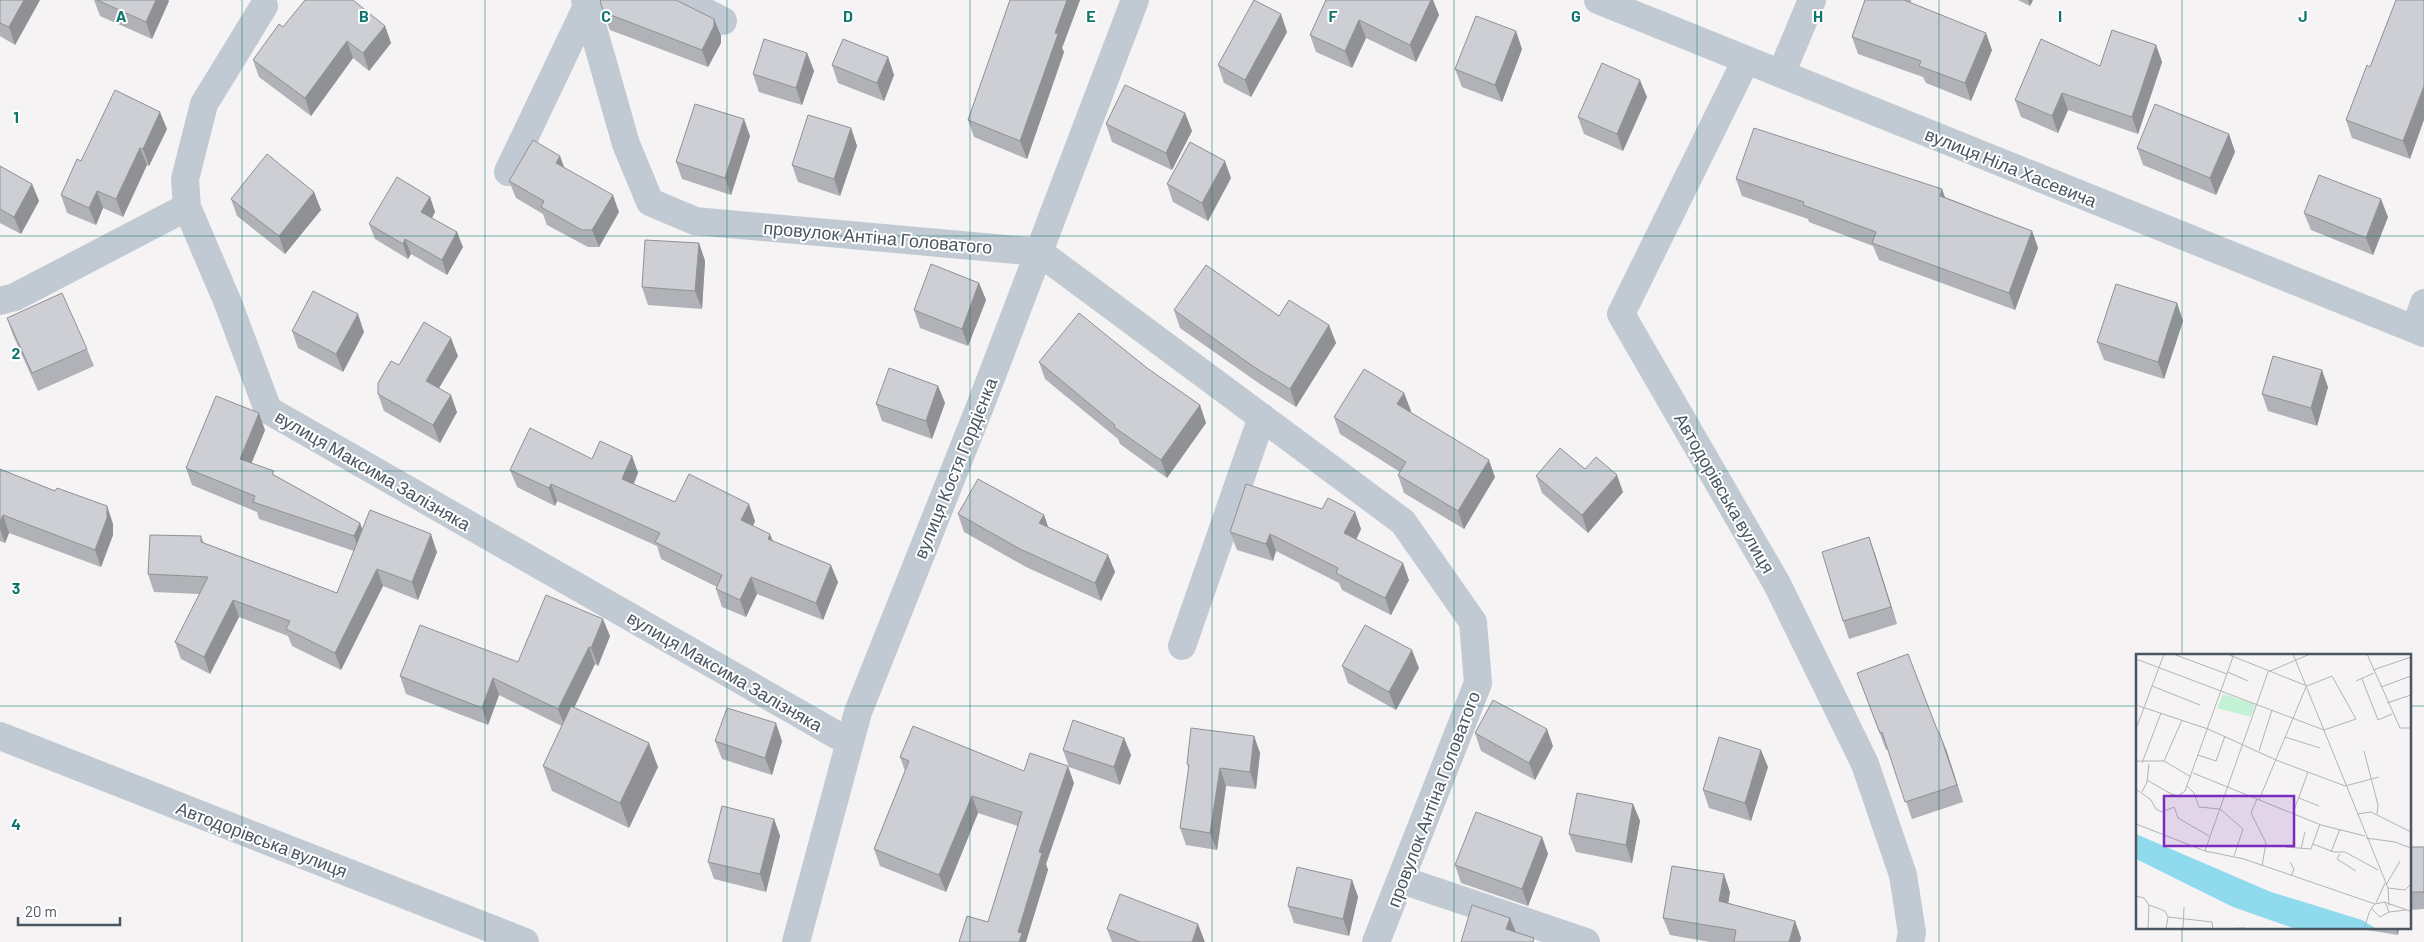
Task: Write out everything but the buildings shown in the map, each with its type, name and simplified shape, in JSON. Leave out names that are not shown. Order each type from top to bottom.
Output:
[{"type":"street","points":[[682,0],[723,21]]},
{"type":"street","name":"вулиця Костя Гордієнка","points":[[796,942],[858,712],[1039,252],[1135,0]]},
{"type":"street","name":"вулиця Ніла Хасевича","points":[[1598,0],[2419,331]]},
{"type":"street","points":[[1781,74],[1812,0]]},
{"type":"street","points":[[0,300],[14,297],[186,207],[185,179],[204,104],[262,2]]},
{"type":"street","name":"провулок Антіна Головатого","points":[[586,3],[626,144],[650,202],[695,220],[1039,252],[1403,522],[1473,622],[1478,683],[1376,942]]},
{"type":"street","name":"провулок Антіна Головатого","points":[[508,172],[586,3]]},
{"type":"street","name":"Автодорівська вулиця","points":[[1746,60],[1621,314],[1777,584],[1865,764],[1903,874],[1912,933],[1910,942]]},
{"type":"street","name":"вулиця Максима Залізняка","points":[[186,207],[228,303],[268,410],[849,742]]},
{"type":"street","points":[[2419,331],[2424,303]]},
{"type":"street","points":[[1182,646],[1262,417]]},
{"type":"street","name":"Автодорівська вулиця","points":[[0,736],[524,942]]},
{"type":"street","points":[[1402,880],[1586,942]]}]
